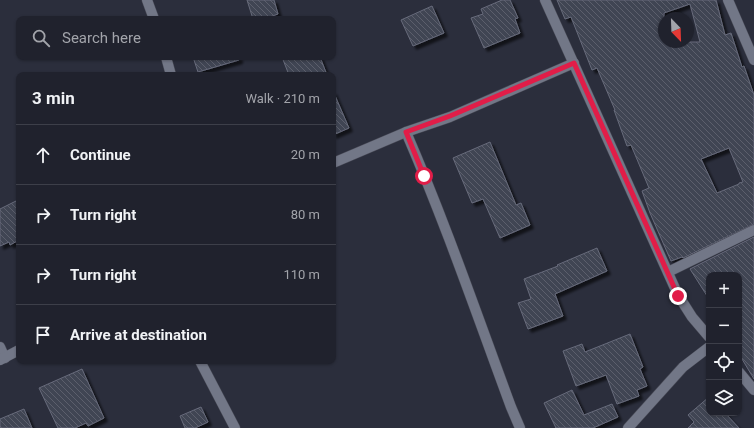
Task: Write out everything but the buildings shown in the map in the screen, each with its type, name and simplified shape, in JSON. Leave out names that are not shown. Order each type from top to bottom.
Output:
[{"type":"street","points":[[148,0],[153,16]]},
{"type":"street","points":[[545,0],[678,296],[692,317],[706,333]]},
{"type":"street","points":[[728,0],[754,60]]},
{"type":"street","points":[[167,60],[170,72]]},
{"type":"street","points":[[336,162],[406,132],[450,116],[574,63]]},
{"type":"street","points":[[406,132],[435,203],[520,428]]},
{"type":"street","points":[[668,272],[754,230]]},
{"type":"street","points":[[0,347],[2,359],[16,352]]},
{"type":"street","points":[[628,428],[683,367],[706,349]]},
{"type":"street","points":[[202,364],[235,428]]},
{"type":"street","points":[[742,376],[754,390]]},
{"type":"route","points":[[424,176],[406,132],[450,116],[574,63],[678,296]]}]
